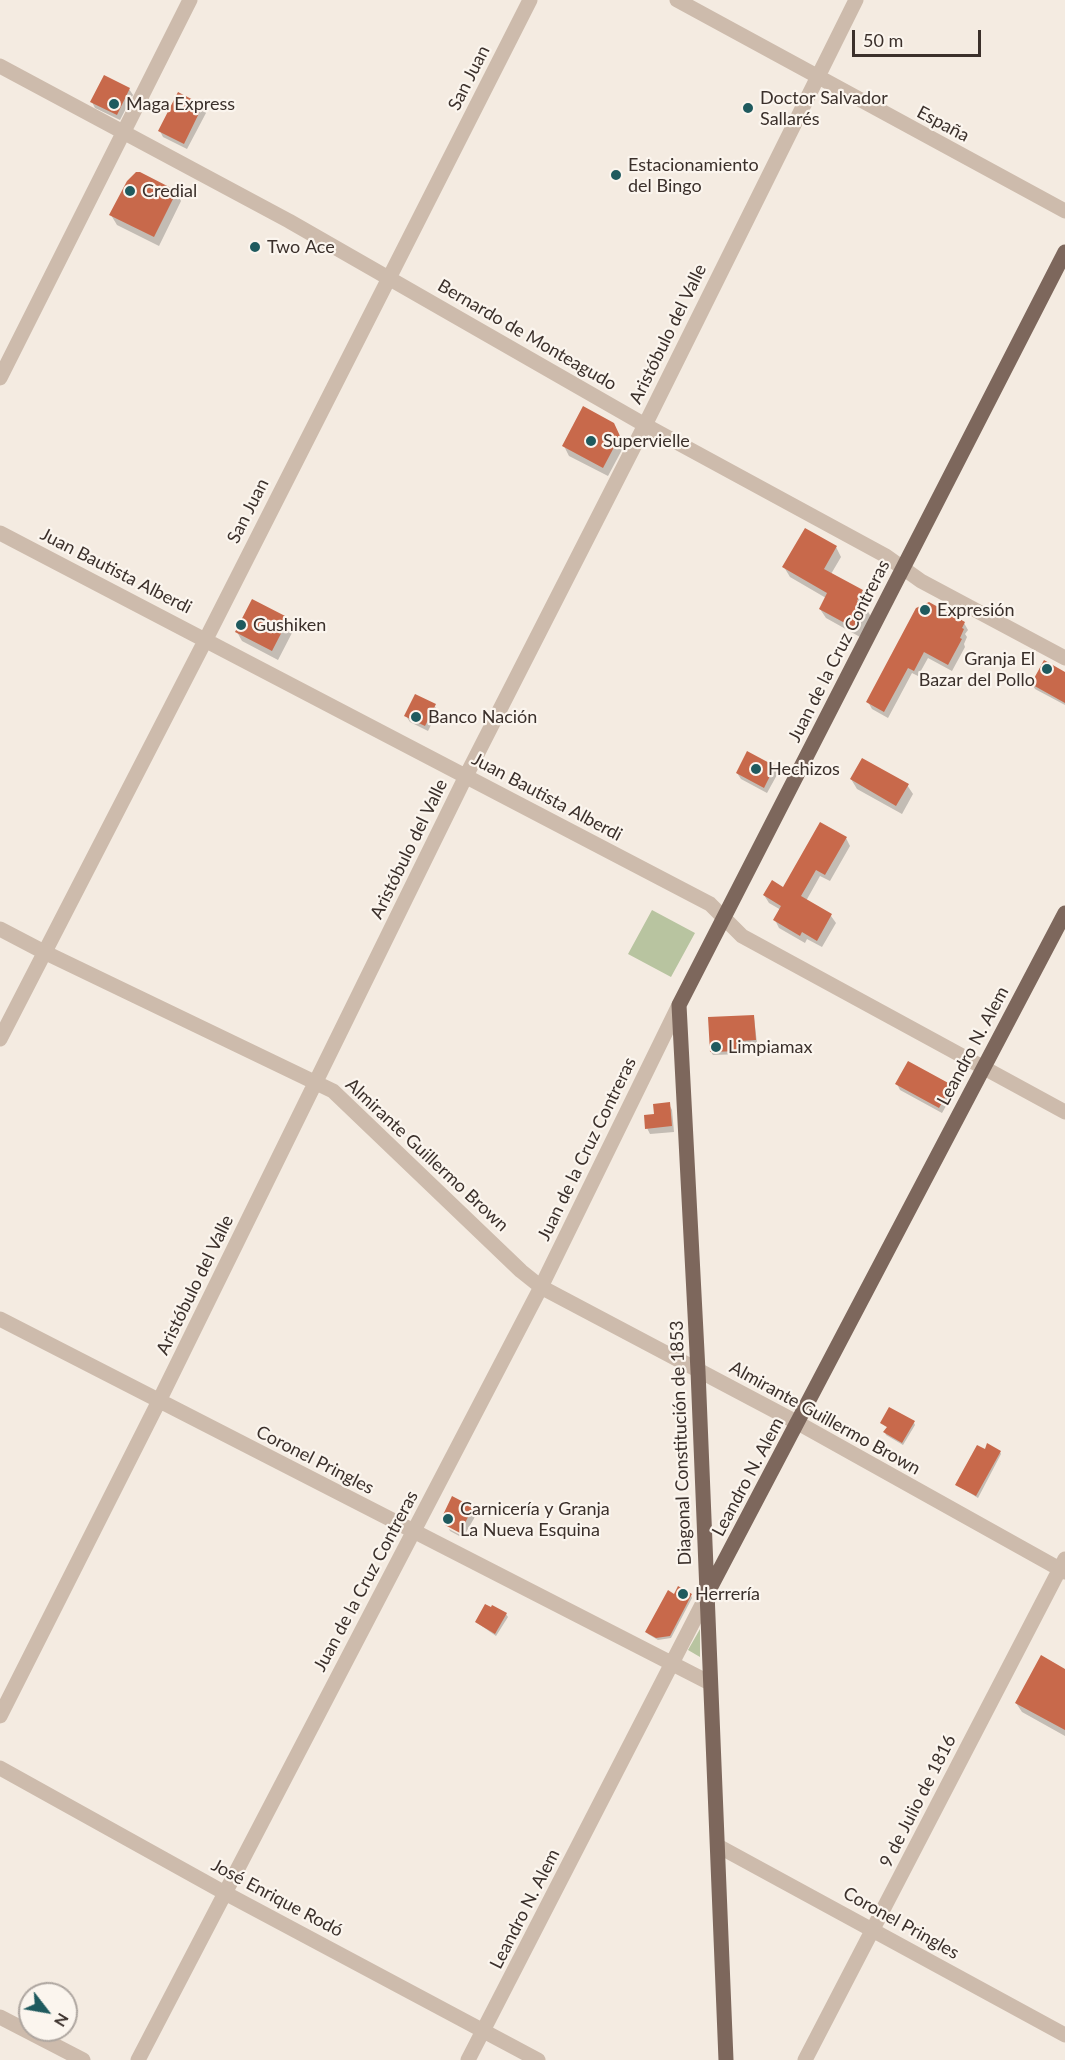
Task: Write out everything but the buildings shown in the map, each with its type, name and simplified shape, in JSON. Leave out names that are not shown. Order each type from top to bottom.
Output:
[{"type":"main road","name":"Juan de la Cruz Contreras","points":[[679,1005],[1065,252]]},
{"type":"main road","name":"Leandro N. Alem","points":[[706,1597],[1065,913]]},
{"type":"main road","name":"Diagonal Constitución de 1853","points":[[679,1005],[698,1371],[726,2060]]},
{"type":"street","points":[[0,378],[190,0]]},
{"type":"street","name":"San Juan","points":[[0,1039],[530,0]]},
{"type":"street","name":"España","points":[[677,0],[1065,211]]},
{"type":"street","name":"Aristóbulo del Valle","points":[[0,1716],[159,1401],[466,776],[645,425],[856,0]]},
{"type":"street","name":"Bernardo de Monteagudo","points":[[0,66],[289,221],[645,425],[886,556],[921,581],[1065,658]]},
{"type":"street","name":"Juan Bautista Alberdi","points":[[0,533],[710,904],[742,936],[1065,1112]]},
{"type":"street","name":"Almirante Guillermo Brown","points":[[0,929],[333,1091],[521,1271],[541,1287],[1063,1567]]},
{"type":"street","name":"Juan de la Cruz Contreras","points":[[138,2060],[541,1287],[679,1005]]},
{"type":"street","name":"Coronel Pringles","points":[[0,1319],[710,1683]]},
{"type":"street","name":"9 de Julio de 1816","points":[[805,2060],[1063,1567]]},
{"type":"street","name":"Leandro N. Alem","points":[[468,2060],[706,1597]]},
{"type":"street","name":"José Enrique Rodó","points":[[0,1768],[225,1893],[538,2060]]},
{"type":"street","name":"Coronel Pringles","points":[[718,1846],[1065,2035]]},
{"type":"street","points":[[0,2017],[83,2060]]},
{"type":"green space","points":[[652,910],[695,933],[671,977],[628,954]]},
{"type":"green space","points":[[700,1629],[700,1657],[688,1650]]},
{"type":"place","name":"Maga Express","points":[[114,104]]},
{"type":"place","name":"Doctor Salvador Sallarés","points":[[748,108]]},
{"type":"place","name":"Estacionamiento del Bingo","points":[[616,175]]},
{"type":"place","name":"Credial","points":[[130,191]]},
{"type":"place","name":"Two Ace","points":[[255,247]]},
{"type":"place","name":"Supervielle","points":[[591,441]]},
{"type":"place","name":"Expresión","points":[[925,610]]},
{"type":"place","name":"Gushiken","points":[[241,625]]},
{"type":"place","name":"Granja El Bazar del Pollo","points":[[1047,669]]},
{"type":"place","name":"Banco Nación","points":[[416,717]]},
{"type":"place","name":"Hechizos","points":[[756,769]]},
{"type":"place","name":"Limpiamax","points":[[716,1047]]},
{"type":"place","name":"Carnicería y Granja La Nueva Esquina","points":[[448,1519]]},
{"type":"place","name":"Herrería","points":[[683,1594]]}]
